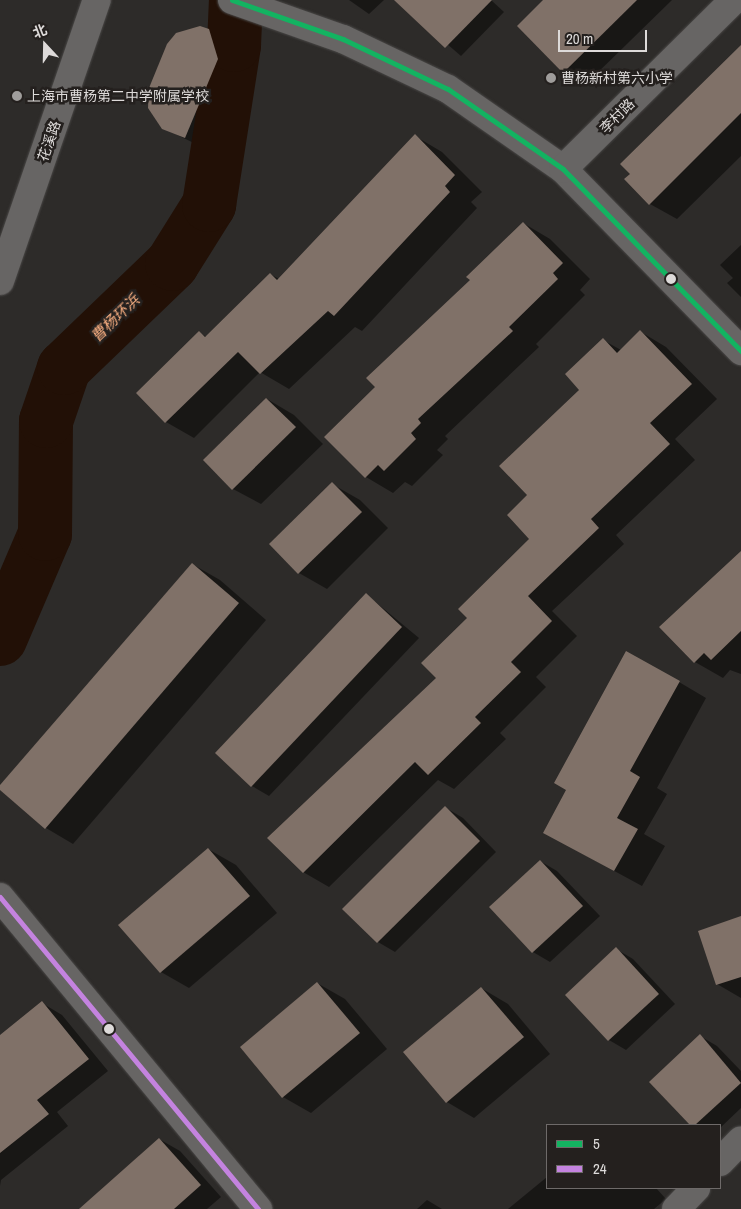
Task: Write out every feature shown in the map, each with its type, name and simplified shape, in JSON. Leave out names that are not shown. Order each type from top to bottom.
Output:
[{"type":"street","name":"花溪路","points":[[0,281],[97,0]]},
{"type":"street","points":[[232,0],[344,40],[448,89],[563,169],[741,351]]},
{"type":"street","name":"李村路","points":[[563,169],[734,0]]},
{"type":"street","points":[[0,897],[258,1209]]},
{"type":"street","points":[[721,1161],[741,1140]]},
{"type":"street","points":[[676,1209],[695,1189]]},
{"type":"building","points":[[394,0],[492,0],[445,48]]},
{"type":"building","points":[[543,0],[637,0],[563,73],[517,26]]},
{"type":"building","points":[[200,26],[209,29],[218,59],[185,138],[162,129],[148,108],[149,88],[167,44],[176,33]]},
{"type":"building","points":[[741,45],[741,113],[649,205],[624,179],[630,174],[620,164]]},
{"type":"building","points":[[415,134],[455,175],[445,186],[450,192],[334,316],[328,311],[260,374],[238,352],[165,423],[136,393],[199,331],[205,337],[270,273],[277,280]]},
{"type":"building","points":[[523,222],[563,263],[553,273],[558,279],[509,327],[513,331],[418,419],[421,423],[411,433],[416,439],[384,471],[378,465],[365,478],[324,437],[375,387],[366,378],[470,280],[466,277]]},
{"type":"building","points":[[640,330],[692,384],[650,423],[670,444],[591,519],[599,528],[528,596],[552,621],[511,662],[521,672],[475,717],[481,723],[428,775],[415,762],[303,873],[267,838],[436,678],[421,663],[467,618],[458,609],[529,539],[507,515],[527,495],[499,466],[579,390],[565,374],[603,338],[617,353]]},
{"type":"building","points":[[266,398],[296,427],[232,490],[203,460]]},
{"type":"building","points":[[332,482],[362,512],[298,574],[269,544]]},
{"type":"building","points":[[741,551],[741,631],[711,660],[704,653],[694,663],[659,627]]},
{"type":"building","points":[[192,563],[239,603],[45,829],[0,790],[0,785]]},
{"type":"building","points":[[366,593],[402,627],[251,787],[215,753]]},
{"type":"building","points":[[626,651],[680,681],[630,771],[640,777],[617,818],[638,829],[614,871],[543,833],[566,790],[554,783]]},
{"type":"building","points":[[445,806],[480,841],[377,943],[342,909]]},
{"type":"building","points":[[208,848],[250,896],[160,973],[118,925]]},
{"type":"building","points":[[540,860],[583,906],[532,953],[489,907]]},
{"type":"building","points":[[741,916],[741,977],[716,985],[698,931]]},
{"type":"building","points":[[616,947],[659,994],[608,1041],[565,995]]},
{"type":"building","points":[[317,982],[360,1033],[282,1098],[240,1047]]},
{"type":"building","points":[[481,987],[524,1037],[446,1103],[403,1052]]},
{"type":"building","points":[[42,1001],[89,1059],[37,1100],[49,1114],[0,1153],[0,1035]]},
{"type":"building","points":[[700,1034],[741,1083],[696,1124],[689,1124],[649,1082]]},
{"type":"building","points":[[159,1138],[201,1185],[174,1209],[79,1209]]},
{"type":"waterway","name":"曹杨环浜","points":[[0,639],[45,534],[46,421],[64,368],[172,264],[209,205],[234,45],[236,0]]},
{"type":"transit line","name":"5","points":[[232,0],[343,39],[448,89],[563,169],[741,351]]},
{"type":"transit line","name":"24","points":[[0,897],[258,1209]]},
{"type":"place","name":"曹杨新村第六小学","points":[[551,78]]},
{"type":"place","name":"上海市曹杨第二中学附属学校","points":[[17,96]]}]
